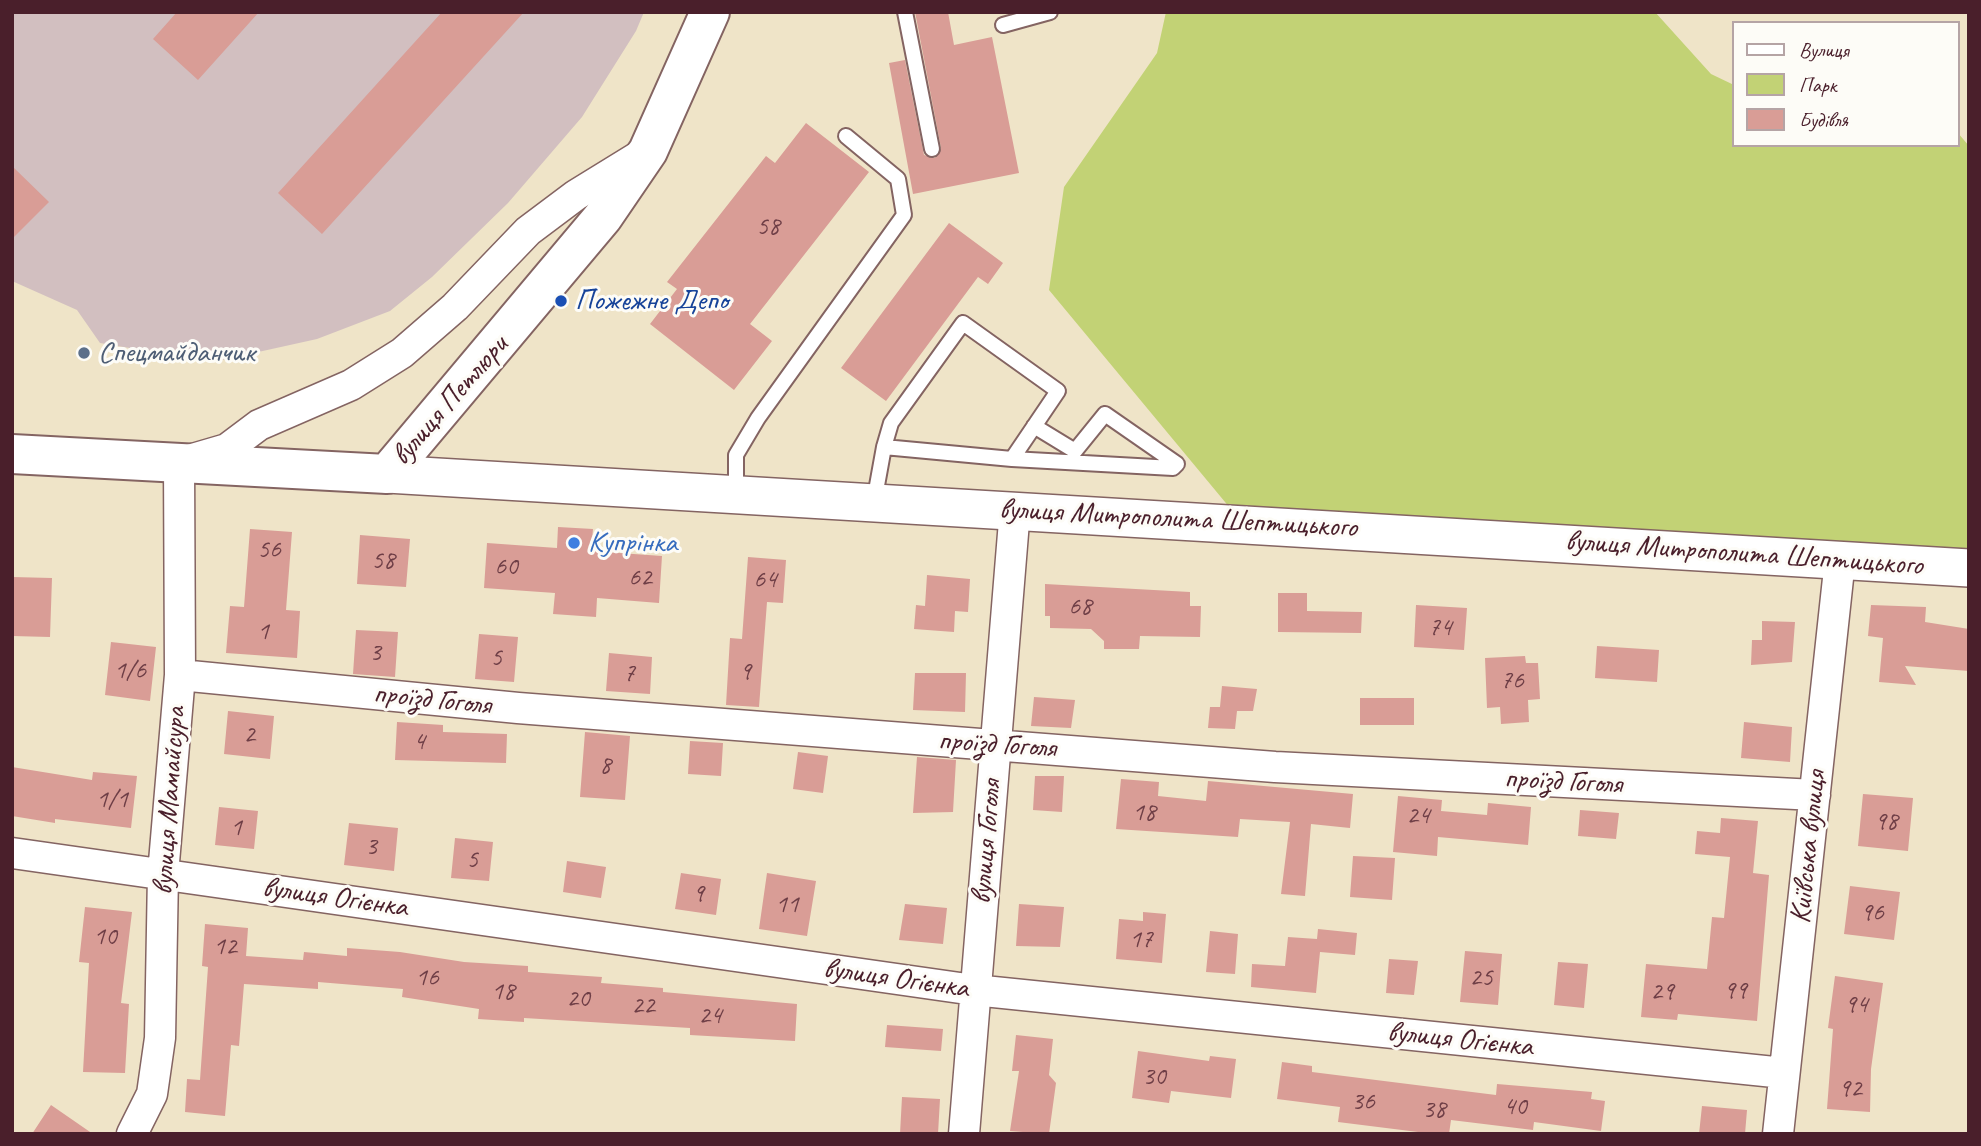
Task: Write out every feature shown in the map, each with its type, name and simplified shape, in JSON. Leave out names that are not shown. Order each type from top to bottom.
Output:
[{"type":"main road","name":"вулиця Петлюри","points":[[12,454],[387,474],[554,279],[603,217],[648,151],[710,12]]},
{"type":"street","points":[[179,463],[227,449],[259,425],[351,385],[402,353],[456,307],[528,231],[576,195],[648,151]]},
{"type":"street","name":"вулиця Мамайсура","points":[[135,1133],[152,1094],[160,1038],[163,874],[180,675],[179,463]]},
{"type":"street","name":"вулиця Митрополита Шептицького","points":[[387,474],[1015,509],[1969,568]]},
{"type":"street","name":"вулиця Гоголя","points":[[964,1134],[1015,509]]},
{"type":"street","name":"Київська вулиця","points":[[1778,1134],[1840,560]]},
{"type":"street","name":"проїзд Гоголя","points":[[180,675],[518,708],[1275,767],[1815,795]]},
{"type":"street","name":"вулиця Огієнка","points":[[12,853],[974,990],[1784,1073]]},
{"type":"lane","points":[[905,12],[932,149]]},
{"type":"lane","points":[[1003,25],[1050,12]]},
{"type":"lane","points":[[736,494],[736,455],[758,418],[904,215],[898,179],[846,136]]},
{"type":"lane","points":[[874,502],[891,423],[963,323],[1058,391],[1012,459]]},
{"type":"lane","points":[[884,447],[1012,459],[1173,468],[1177,464],[1105,414],[1075,451],[1034,426]]},
{"type":"shaded area","points":[[12,12],[644,12],[636,31],[582,117],[508,203],[432,277],[390,311],[317,339],[213,362],[100,343],[77,310],[12,281]]},
{"type":"green space","points":[[1166,12],[1655,12],[1711,74],[1732,84],[1732,147],[1960,147],[1960,135],[1969,146],[1969,552],[1230,508],[1049,290],[1064,187],[1157,53]]},
{"type":"building","points":[[177,12],[259,12],[198,80],[153,39]]},
{"type":"building","points":[[442,12],[524,12],[322,234],[278,193]]},
{"type":"building","points":[[915,12],[948,12],[954,45],[992,37],[1019,173],[913,194],[889,63],[905,60],[924,155],[935,158],[941,148]]},
{"type":"building","points":[[806,123],[869,172],[750,324],[772,341],[734,390],[650,324],[677,289],[667,282],[766,156],[775,163]]},
{"type":"building","points":[[12,166],[49,202],[12,239]]},
{"type":"building","points":[[949,223],[1003,263],[988,284],[978,277],[886,401],[841,368]]},
{"type":"building","points":[[558,527],[593,529],[591,551],[662,556],[659,603],[597,598],[596,617],[553,614],[555,593],[484,588],[487,543],[557,548]]},
{"type":"building","points":[[250,529],[292,532],[286,610],[300,611],[297,658],[226,653],[230,606],[244,607]]},
{"type":"building","points":[[360,535],[410,539],[406,587],[357,584]]},
{"type":"building","points":[[748,557],[786,560],[783,603],[767,602],[759,707],[726,705],[730,638],[742,639]]},
{"type":"building","points":[[927,575],[970,579],[968,612],[955,611],[954,632],[914,629],[916,605],[925,606]]},
{"type":"building","points":[[12,577],[52,578],[50,637],[12,636]]},
{"type":"building","points":[[1045,584],[1190,592],[1190,606],[1201,606],[1200,637],[1140,636],[1139,649],[1104,649],[1104,641],[1091,629],[1050,628],[1050,616],[1045,616]]},
{"type":"building","points":[[1278,593],[1307,593],[1307,611],[1362,612],[1361,633],[1278,632]]},
{"type":"building","points":[[1416,605],[1467,608],[1464,650],[1414,647]]},
{"type":"building","points":[[1871,605],[1926,607],[1925,622],[1969,629],[1969,671],[1905,666],[1916,685],[1879,682],[1883,638],[1868,636]]},
{"type":"building","points":[[1762,621],[1795,622],[1792,662],[1751,665],[1752,640],[1762,640]]},
{"type":"building","points":[[356,630],[398,632],[395,677],[353,674]]},
{"type":"building","points":[[479,634],[518,637],[514,682],[475,679]]},
{"type":"building","points":[[111,642],[156,647],[150,701],[105,695]]},
{"type":"building","points":[[1597,646],[1659,650],[1657,682],[1595,678]]},
{"type":"building","points":[[609,653],[652,657],[650,694],[606,691]]},
{"type":"building","points":[[1525,656],[1526,663],[1538,663],[1540,699],[1528,700],[1529,722],[1501,724],[1500,707],[1487,708],[1485,658]]},
{"type":"building","points":[[915,673],[966,673],[965,712],[913,710]]},
{"type":"building","points":[[1222,686],[1257,689],[1253,711],[1237,711],[1235,729],[1208,728],[1210,707],[1220,707]]},
{"type":"building","points":[[1034,697],[1075,700],[1071,728],[1031,726]]},
{"type":"building","points":[[1360,698],[1414,698],[1414,725],[1360,725]]},
{"type":"building","points":[[228,711],[274,716],[270,759],[224,754]]},
{"type":"building","points":[[397,722],[443,725],[443,732],[507,734],[506,763],[395,760]]},
{"type":"building","points":[[1744,722],[1792,727],[1790,762],[1741,758]]},
{"type":"building","points":[[585,732],[630,736],[625,800],[580,797]]},
{"type":"building","points":[[690,741],[723,743],[721,776],[688,774]]},
{"type":"building","points":[[798,752],[828,756],[823,793],[793,789]]},
{"type":"building","points":[[917,757],[956,760],[953,812],[913,813]]},
{"type":"building","points":[[12,767],[92,780],[93,772],[137,776],[131,828],[55,819],[55,823],[12,816]]},
{"type":"building","points":[[1035,776],[1064,776],[1062,812],[1033,810]]},
{"type":"building","points":[[1121,779],[1159,782],[1158,796],[1206,801],[1208,781],[1353,794],[1350,828],[1311,824],[1305,896],[1281,894],[1290,822],[1240,819],[1238,837],[1116,829]]},
{"type":"building","points":[[1863,794],[1913,798],[1908,851],[1858,846]]},
{"type":"building","points":[[1398,796],[1442,800],[1441,811],[1487,815],[1488,803],[1531,807],[1528,845],[1438,837],[1437,856],[1393,852]]},
{"type":"building","points":[[219,807],[258,811],[254,849],[215,845]]},
{"type":"building","points":[[1580,810],[1619,813],[1616,839],[1578,836]]},
{"type":"building","points":[[1721,818],[1758,821],[1753,873],[1769,875],[1757,1021],[1678,1014],[1677,1020],[1641,1017],[1646,964],[1707,969],[1712,917],[1724,918],[1730,857],[1695,854],[1697,831],[1720,833]]},
{"type":"building","points":[[349,823],[398,828],[394,871],[344,865]]},
{"type":"building","points":[[455,838],[493,842],[489,881],[451,878]]},
{"type":"building","points":[[1353,856],[1395,858],[1392,900],[1350,897]]},
{"type":"building","points":[[567,861],[606,867],[601,898],[563,892]]},
{"type":"building","points":[[681,873],[721,879],[716,915],[675,909]]},
{"type":"building","points":[[767,873],[816,881],[807,936],[759,929]]},
{"type":"building","points":[[1850,886],[1900,892],[1894,940],[1844,934]]},
{"type":"building","points":[[905,904],[947,908],[943,944],[899,940]]},
{"type":"building","points":[[1019,904],[1064,907],[1060,947],[1016,946]]},
{"type":"building","points":[[85,907],[132,912],[121,1003],[129,1004],[125,1073],[83,1072],[89,963],[79,962]]},
{"type":"building","points":[[1143,912],[1166,914],[1162,963],[1116,959],[1119,919],[1143,921]]},
{"type":"building","points":[[205,924],[248,928],[246,956],[303,960],[304,952],[347,956],[347,948],[400,952],[464,962],[528,966],[528,972],[602,977],[601,983],[663,988],[663,992],[797,1004],[795,1041],[690,1035],[690,1028],[524,1018],[524,1022],[478,1019],[479,1009],[402,997],[403,989],[318,982],[318,989],[244,984],[239,1046],[231,1045],[225,1116],[185,1112],[187,1079],[200,1080],[208,967],[202,966]]},
{"type":"building","points":[[1318,929],[1357,933],[1355,955],[1320,952],[1316,993],[1251,987],[1252,964],[1285,966],[1288,937],[1317,939]]},
{"type":"building","points":[[1210,931],[1238,934],[1235,974],[1206,972]]},
{"type":"building","points":[[1465,951],[1502,954],[1498,1005],[1460,1002]]},
{"type":"building","points":[[1389,959],[1418,961],[1414,995],[1386,993]]},
{"type":"building","points":[[1558,962],[1588,964],[1584,1008],[1554,1005]]},
{"type":"building","points":[[1835,976],[1883,983],[1871,1069],[1870,1112],[1827,1109],[1833,1029],[1828,1028]]},
{"type":"building","points":[[887,1025],[943,1029],[941,1051],[885,1047]]},
{"type":"building","points":[[1016,1035],[1053,1039],[1049,1075],[1056,1083],[1049,1134],[1010,1131],[1019,1071],[1012,1071]]},
{"type":"building","points":[[1138,1051],[1209,1061],[1210,1056],[1236,1059],[1231,1098],[1171,1091],[1169,1103],[1132,1098]]},
{"type":"building","points":[[1282,1062],[1312,1066],[1312,1072],[1496,1095],[1497,1084],[1592,1092],[1591,1099],[1605,1101],[1601,1131],[1534,1122],[1533,1130],[1451,1120],[1449,1134],[1434,1134],[1338,1122],[1340,1107],[1277,1099]]},
{"type":"building","points":[[902,1097],[940,1099],[938,1134],[900,1134]]},
{"type":"building","points":[[51,1105],[93,1134],[32,1134]]},
{"type":"building","points":[[1702,1106],[1747,1110],[1745,1134],[1699,1134]]},
{"type":"place","name":"Пожежне Депо","points":[[561,301]]},
{"type":"place","name":"Спецмайданчик","points":[[84,353]]},
{"type":"place","name":"Купрінка","points":[[574,543]]}]
